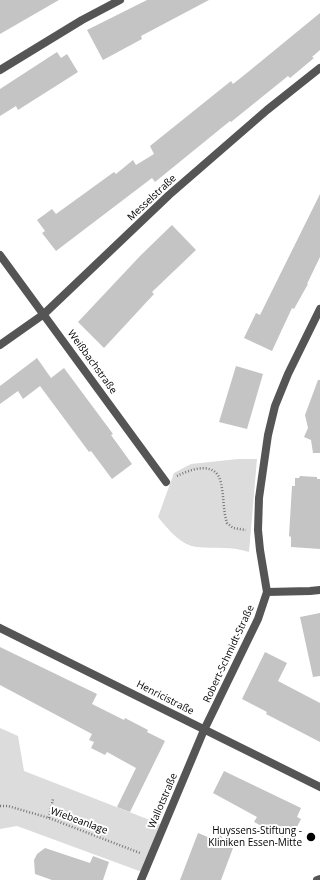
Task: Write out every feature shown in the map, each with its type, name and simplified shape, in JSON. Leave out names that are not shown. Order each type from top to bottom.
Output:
[{"type":"street","points":[[0,70],[82,20],[120,0]]},
{"type":"street","name":"Messelstraße","points":[[0,345],[44,314],[169,195],[267,110],[320,68]]},
{"type":"street","name":"Weißbachstraße","points":[[0,255],[166,482]]},
{"type":"street","name":"Robert-Schmidt-Straße","points":[[204,730],[258,619],[267,592],[258,530],[259,498],[268,435],[275,406],[320,309]]},
{"type":"street","points":[[267,592],[320,590]]},
{"type":"street","name":"Henricistraße","points":[[0,628],[320,787]]},
{"type":"street","name":"Wallotstraße","points":[[141,880],[149,857],[204,730]]},
{"type":"path","points":[[181,474],[198,468],[209,469],[217,475],[221,482],[227,523],[231,528],[239,530]]},
{"type":"path","points":[[49,818],[53,799]]},
{"type":"path","name":"Wiebeanlage","points":[[0,801],[0,806],[8,806],[49,818],[149,857]]},
{"type":"shaded area","points":[[238,459],[257,459],[249,552],[230,548],[191,546],[180,540],[158,517],[174,473],[191,464]]},
{"type":"shaded area","points":[[0,728],[18,736],[24,771],[160,824],[142,872],[17,826],[0,829]]},
{"type":"building","points":[[0,0],[59,0],[0,34]]},
{"type":"building","points":[[147,0],[209,0],[141,36],[142,39],[103,60],[87,30]]},
{"type":"building","points":[[320,13],[320,50],[312,57],[314,58],[290,78],[288,76],[231,122],[230,121],[155,182],[152,178],[56,251],[42,233],[45,231],[37,220],[52,209],[56,214],[114,172],[116,174],[133,160],[136,165],[154,154],[150,146],[231,81],[233,84]]},
{"type":"building","points":[[57,52],[61,58],[67,54],[78,72],[18,110],[16,106],[0,116],[0,89]]},
{"type":"building","points":[[320,194],[320,257],[308,284],[294,309],[292,308],[272,351],[244,338],[256,313],[260,315]]},
{"type":"building","points":[[172,225],[196,250],[152,292],[154,294],[104,348],[78,322],[141,255]]},
{"type":"building","points":[[37,358],[51,378],[64,368],[113,434],[111,435],[132,464],[112,479],[91,451],[89,452],[40,386],[23,399],[18,391],[0,404],[0,386]]},
{"type":"building","points":[[236,366],[263,374],[247,429],[219,422]]},
{"type":"building","points":[[318,380],[320,380],[320,453],[313,453],[311,440],[304,437],[308,428],[305,415]]},
{"type":"building","points":[[300,476],[317,477],[317,479],[320,479],[320,549],[291,547],[291,537],[289,536],[292,486],[295,486],[295,478],[299,478]]},
{"type":"building","points":[[320,613],[320,676],[313,677],[300,617]]},
{"type":"building","points":[[0,647],[97,694],[92,704],[124,720],[125,718],[165,741],[130,812],[117,807],[136,768],[107,752],[105,755],[91,748],[94,742],[89,740],[92,734],[0,685]]},
{"type":"building","points":[[265,652],[287,663],[278,681],[320,703],[320,742],[266,714],[267,712],[242,699]]},
{"type":"building","points":[[224,771],[301,808],[297,817],[301,819],[293,835],[286,831],[283,837],[254,822],[257,817],[213,793]]},
{"type":"building","points":[[218,831],[227,845],[233,848],[221,880],[180,880],[198,833],[215,840]]},
{"type":"building","points":[[45,848],[90,863],[93,856],[109,862],[103,880],[52,880],[35,874],[34,860],[37,854]]},
{"type":"place","name":"Huyssens-Stiftung - Kliniken Essen-Mitte","points":[[311,837]]}]
